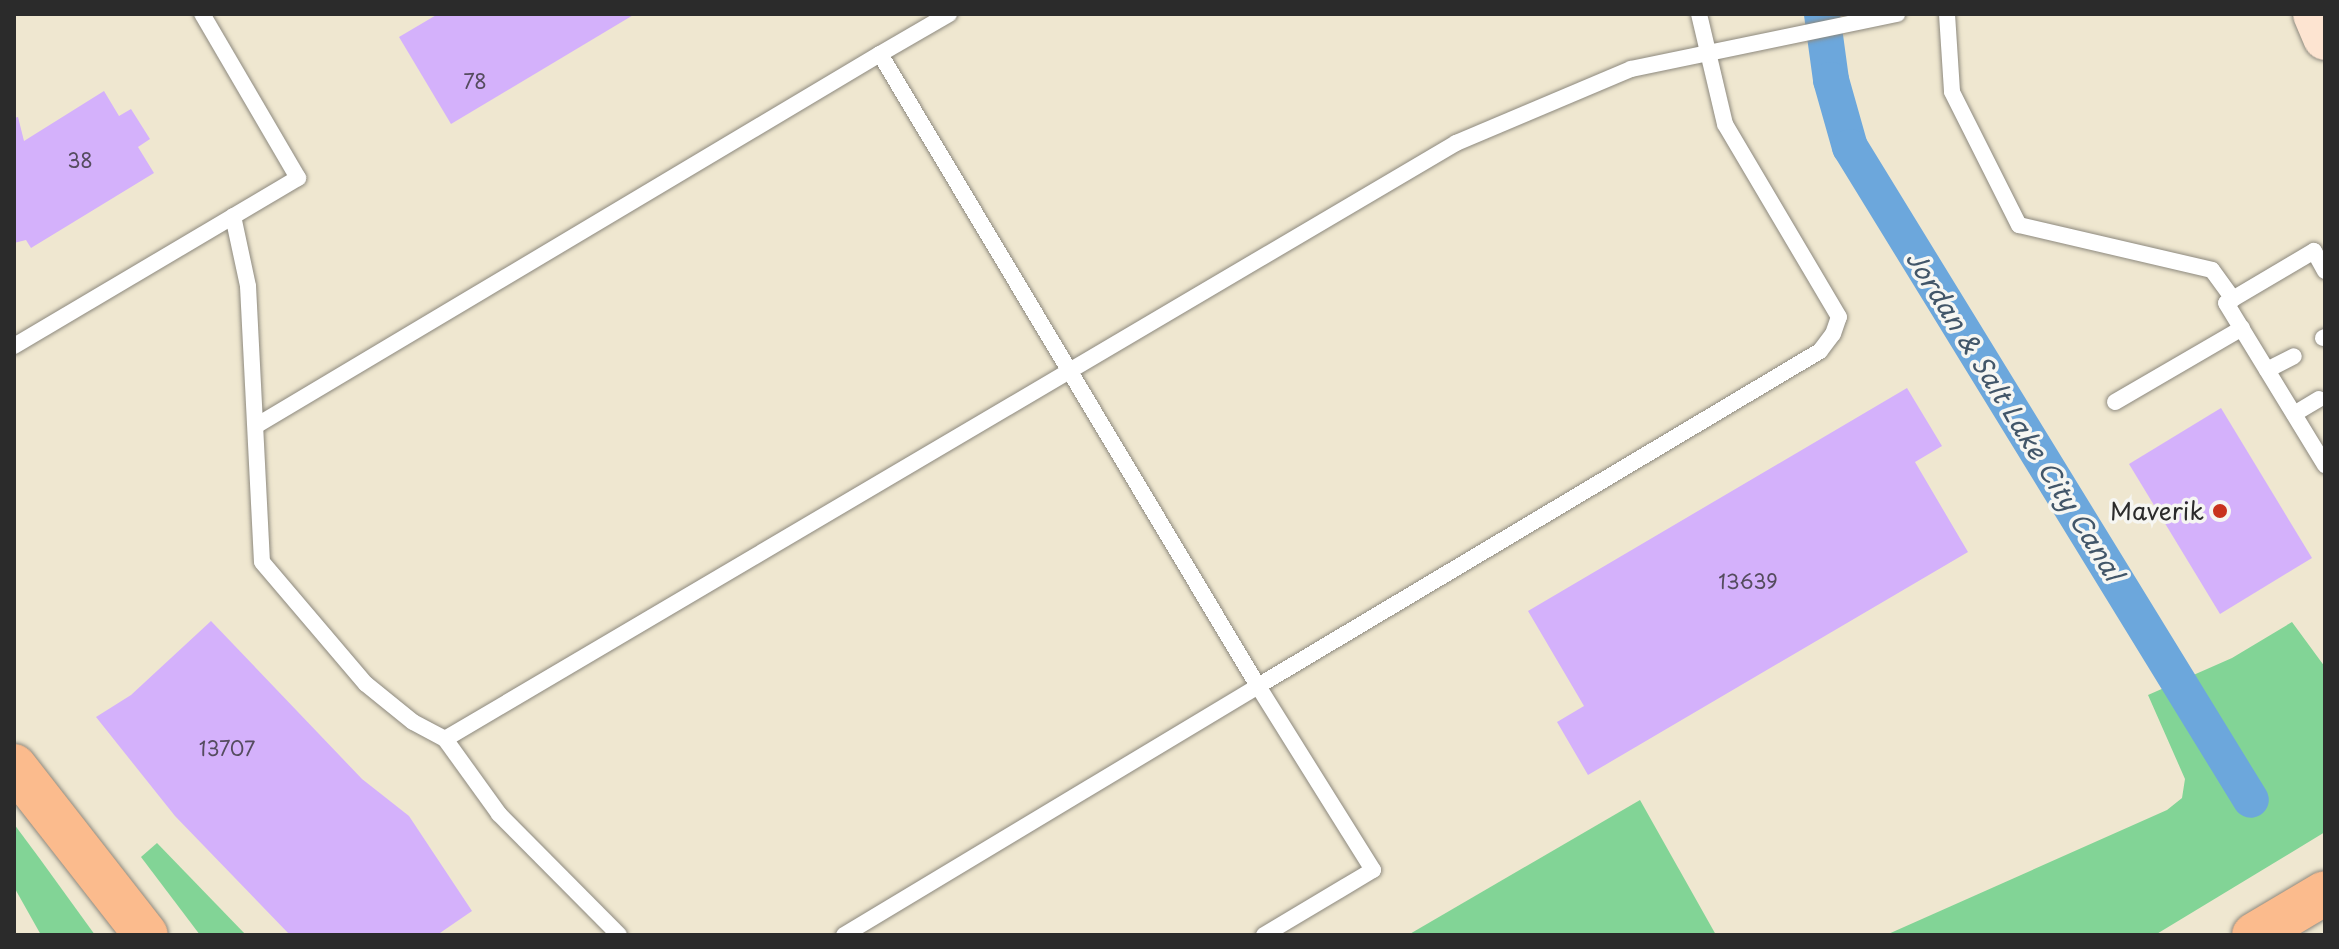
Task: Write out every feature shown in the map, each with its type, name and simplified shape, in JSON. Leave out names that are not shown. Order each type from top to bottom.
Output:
[{"type":"highway","points":[[14,766],[146,935]]},
{"type":"highway","points":[[2254,935],[2325,893]]},
{"type":"street","points":[[2315,14],[2325,38]]},
{"type":"lane","points":[[14,346],[298,178],[202,14]]},
{"type":"lane","points":[[259,424],[949,14]]},
{"type":"lane","points":[[844,935],[1820,351],[1833,334],[1839,317],[1725,124],[1711,53],[1699,14]]},
{"type":"lane","points":[[445,739],[1456,143],[1631,69],[1897,14]]},
{"type":"lane","points":[[1947,14],[1952,92],[2019,225],[2212,270],[2233,299]]},
{"type":"lane","points":[[880,54],[1258,686],[1373,870],[1264,935]]},
{"type":"lane","points":[[233,216],[248,286],[259,424],[262,562],[366,684],[413,722],[445,739],[499,814],[619,935]]},
{"type":"lane","points":[[2325,271],[2314,251],[2226,303],[2294,414],[2320,444],[2325,465]]},
{"type":"lane","points":[[2115,402],[2242,328]]},
{"type":"lane","points":[[2267,370],[2294,356]]},
{"type":"lane","points":[[2294,414],[2319,399]]},
{"type":"green space","points":[[2292,622],[2325,667],[2325,832],[2155,935],[1886,935],[2167,810],[2182,798],[2185,779],[2148,695],[2232,658]]},
{"type":"green space","points":[[1640,800],[1716,935],[1408,935]]},
{"type":"green space","points":[[14,824],[95,935],[41,935],[14,887]]},
{"type":"green space","points":[[157,843],[246,935],[200,935],[141,857]]},
{"type":"building","points":[[438,14],[635,14],[451,124],[399,37]]},
{"type":"building","points":[[104,91],[119,116],[131,109],[150,139],[138,147],[154,173],[31,248],[26,240],[14,243],[14,118],[18,117],[24,141]]},
{"type":"building","points":[[1907,388],[1942,446],[1915,462],[1968,552],[1588,775],[1557,722],[1584,706],[1528,611]]},
{"type":"building","name":"Maverik","points":[[2221,408],[2312,558],[2220,614],[2129,464]]},
{"type":"building","points":[[211,621],[362,779],[409,816],[472,911],[437,935],[290,935],[175,816],[96,717],[131,695]]},
{"type":"waterway","name":"Jordan & Salt Lake City Canal","points":[[1822,14],[1831,80],[1850,147],[2251,800]]},
{"type":"place","name":"Maverik","points":[[2220,511]]}]
